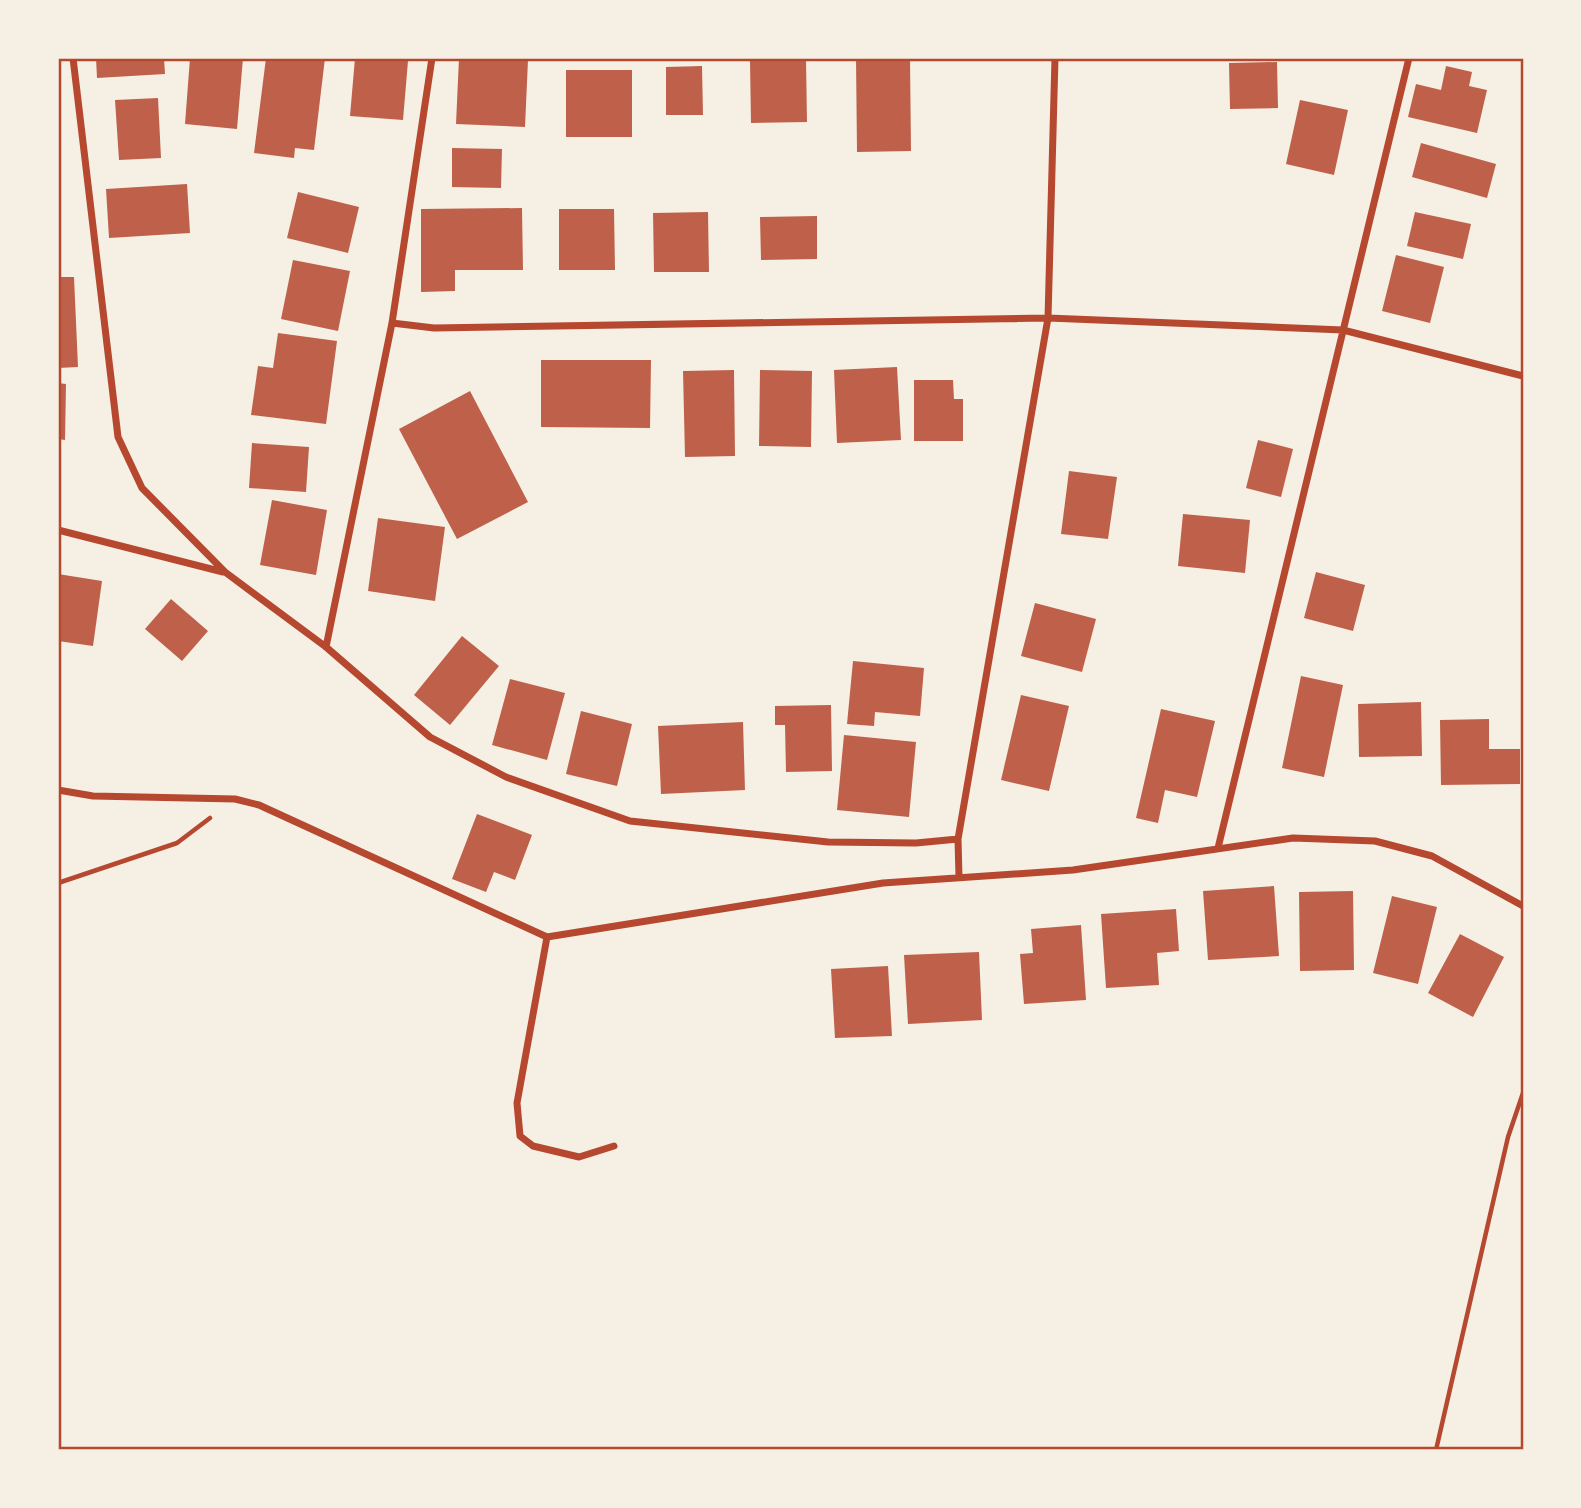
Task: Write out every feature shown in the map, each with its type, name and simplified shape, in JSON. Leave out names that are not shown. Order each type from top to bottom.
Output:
[{"type":"street","points":[[73,58],[118,437],[142,488],[225,572],[326,648],[429,737],[506,777],[630,821],[828,842],[916,843],[958,839]]},
{"type":"street","points":[[326,648],[392,323],[432,58]]},
{"type":"street","points":[[960,877],[958,839],[1048,318],[1055,58]]},
{"type":"street","points":[[1218,848],[1409,58]]},
{"type":"street","points":[[392,323],[434,328],[1048,318],[1343,330],[1523,376]]},
{"type":"street","points":[[58,530],[225,572]]},
{"type":"street","points":[[58,790],[93,796],[235,799],[259,805],[547,937],[883,883],[1073,870],[1293,838],[1375,841],[1432,856],[1523,906]]},
{"type":"street","points":[[547,937],[517,1103],[520,1136],[533,1146],[579,1157],[614,1146]]},
{"type":"path","points":[[58,883],[177,843],[235,799]]},
{"type":"path","points":[[1436,1450],[1508,1137],[1523,1093]]},
{"type":"building","points":[[96,58],[164,58],[165,74],[97,78]]},
{"type":"building","points":[[190,58],[243,58],[237,129],[185,124]]},
{"type":"building","points":[[266,58],[325,58],[314,150],[295,148],[294,158],[254,153]]},
{"type":"building","points":[[355,58],[408,61],[403,120],[350,116]]},
{"type":"building","points":[[459,58],[528,60],[525,127],[456,124]]},
{"type":"building","points":[[856,58],[910,58],[911,151],[857,152]]},
{"type":"building","points":[[806,60],[807,122],[751,123],[750,61]]},
{"type":"building","points":[[1277,62],[1278,108],[1230,109],[1229,63]]},
{"type":"building","points":[[702,66],[703,115],[666,115],[666,67]]},
{"type":"building","points":[[1446,66],[1472,72],[1469,86],[1487,90],[1477,133],[1408,117],[1416,84],[1441,90]]},
{"type":"building","points":[[566,70],[632,70],[632,137],[566,137]]},
{"type":"building","points":[[158,98],[161,158],[119,160],[115,100]]},
{"type":"building","points":[[1300,100],[1348,110],[1334,175],[1286,164]]},
{"type":"building","points":[[1421,143],[1496,164],[1487,198],[1412,177]]},
{"type":"building","points":[[452,148],[502,149],[501,188],[452,187]]},
{"type":"building","points":[[187,184],[190,233],[109,238],[106,189]]},
{"type":"building","points":[[298,192],[359,207],[348,253],[287,238]]},
{"type":"building","points":[[522,208],[523,270],[455,270],[455,291],[421,292],[421,209]]},
{"type":"building","points":[[559,209],[614,209],[615,270],[559,270]]},
{"type":"building","points":[[708,212],[709,272],[654,272],[653,213]]},
{"type":"building","points":[[1415,212],[1471,224],[1463,259],[1407,246]]},
{"type":"building","points":[[817,216],[817,259],[761,260],[760,217]]},
{"type":"building","points":[[1396,255],[1444,267],[1430,323],[1382,311]]},
{"type":"building","points":[[293,260],[350,271],[338,331],[281,319]]},
{"type":"building","points":[[58,277],[74,277],[78,367],[58,368]]},
{"type":"building","points":[[278,333],[337,341],[326,424],[251,415],[258,366],[273,368]]},
{"type":"building","points":[[541,360],[651,360],[650,428],[541,427]]},
{"type":"building","points":[[897,367],[901,440],[837,443],[834,370]]},
{"type":"building","points":[[734,370],[735,456],[685,457],[683,371]]},
{"type":"building","points":[[760,370],[812,371],[811,447],[759,446]]},
{"type":"building","points":[[914,380],[953,380],[954,399],[963,399],[963,441],[914,441]]},
{"type":"building","points":[[58,383],[66,384],[65,440],[58,439]]},
{"type":"building","points":[[470,391],[528,502],[457,539],[399,429]]},
{"type":"building","points":[[1258,440],[1293,449],[1281,497],[1246,488]]},
{"type":"building","points":[[252,443],[309,447],[306,492],[249,488]]},
{"type":"building","points":[[1069,471],[1117,477],[1108,539],[1061,534]]},
{"type":"building","points":[[272,500],[327,510],[316,575],[260,565]]},
{"type":"building","points":[[1183,514],[1250,520],[1245,573],[1178,566]]},
{"type":"building","points":[[378,518],[445,527],[435,601],[368,591]]},
{"type":"building","points":[[1316,572],[1365,585],[1353,631],[1304,618]]},
{"type":"building","points":[[58,574],[102,581],[93,646],[58,641]]},
{"type":"building","points":[[171,599],[208,631],[182,661],[145,629]]},
{"type":"building","points":[[1035,603],[1096,619],[1082,672],[1021,656]]},
{"type":"building","points":[[462,636],[499,666],[450,725],[414,695]]},
{"type":"building","points":[[853,661],[924,668],[920,716],[875,712],[874,726],[847,724]]},
{"type":"building","points":[[1301,676],[1343,685],[1324,777],[1282,768]]},
{"type":"building","points":[[510,679],[565,693],[547,760],[492,745]]},
{"type":"building","points":[[1021,695],[1069,706],[1049,791],[1001,780]]},
{"type":"building","points":[[1421,702],[1422,756],[1359,757],[1358,704]]},
{"type":"building","points":[[831,705],[832,771],[786,772],[785,725],[775,725],[775,706]]},
{"type":"building","points":[[1161,709],[1215,721],[1197,797],[1165,790],[1158,823],[1136,818]]},
{"type":"building","points":[[581,711],[632,724],[617,786],[566,774]]},
{"type":"building","points":[[1489,719],[1489,749],[1520,749],[1520,784],[1441,785],[1440,720]]},
{"type":"building","points":[[743,722],[745,790],[661,794],[658,726]]},
{"type":"building","points":[[844,735],[916,742],[909,817],[837,810]]},
{"type":"building","points":[[477,814],[532,835],[515,880],[494,872],[486,892],[452,879]]},
{"type":"building","points":[[1274,886],[1279,956],[1208,960],[1203,891]]},
{"type":"building","points":[[1353,891],[1354,970],[1300,971],[1299,892]]},
{"type":"building","points":[[1392,896],[1437,907],[1418,984],[1373,973]]},
{"type":"building","points":[[1176,909],[1179,951],[1157,953],[1159,985],[1106,988],[1101,914]]},
{"type":"building","points":[[1081,925],[1086,1000],[1024,1004],[1020,954],[1033,953],[1031,929]]},
{"type":"building","points":[[1460,934],[1504,957],[1473,1017],[1428,993]]},
{"type":"building","points":[[979,952],[982,1020],[908,1024],[904,955]]},
{"type":"building","points":[[888,966],[892,1036],[835,1038],[831,969]]}]
